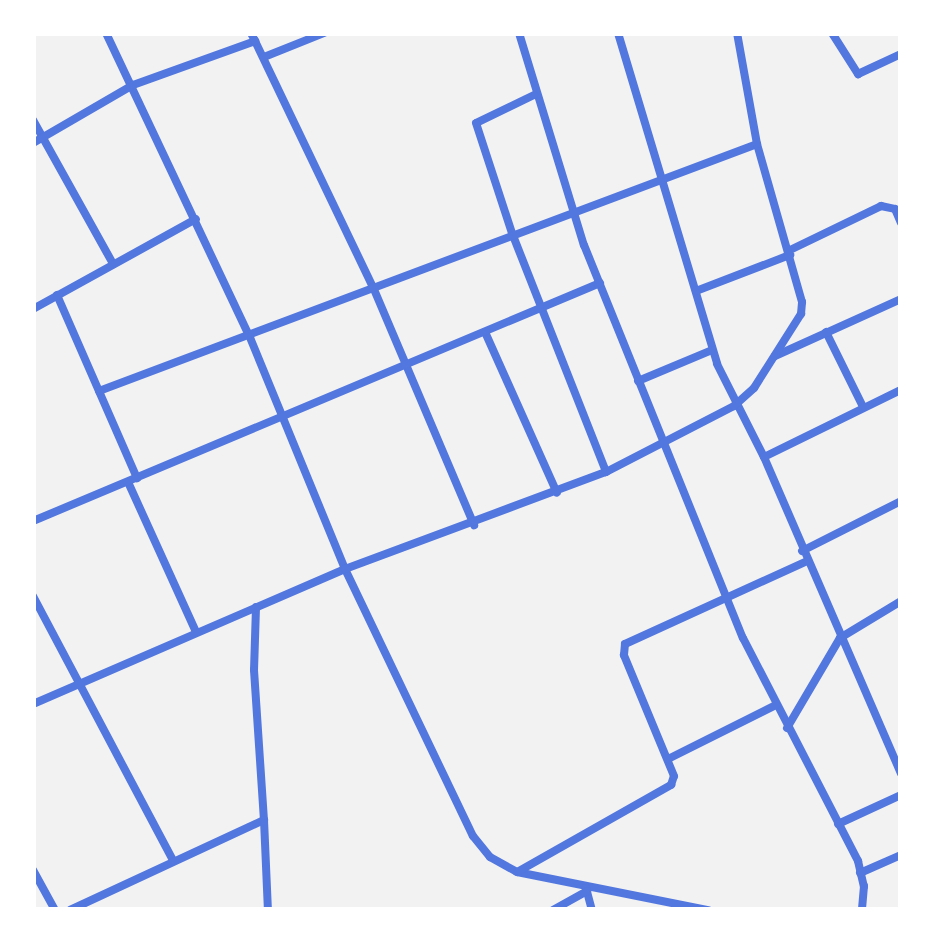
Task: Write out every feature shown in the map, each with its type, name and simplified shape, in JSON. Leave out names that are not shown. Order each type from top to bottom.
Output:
[{"type":"street","points":[[106,33],[249,335],[345,569],[473,836],[490,857],[517,872],[708,910]]},
{"type":"street","points":[[264,57],[324,33]]},
{"type":"street","points":[[519,33],[573,211],[662,443],[726,597],[860,873],[862,910]]},
{"type":"street","points":[[618,33],[712,350],[734,406],[764,457],[901,774]]},
{"type":"street","points":[[832,33],[858,74],[901,54]]},
{"type":"street","points":[[33,704],[345,569],[474,525],[606,472],[734,406],[754,388],[801,314],[790,252],[757,144],[740,34]]},
{"type":"street","points":[[38,141],[133,85],[253,37],[373,287],[474,525]]},
{"type":"street","points":[[534,94],[476,123],[512,233],[606,472]]},
{"type":"street","points":[[33,120],[38,141],[113,264]]},
{"type":"street","points":[[99,391],[757,144]]},
{"type":"street","points":[[697,291],[790,252],[880,206],[895,209],[901,223]]},
{"type":"street","points":[[33,309],[196,219]]},
{"type":"street","points":[[33,521],[600,283]]},
{"type":"street","points":[[57,295],[196,632]]},
{"type":"street","points":[[774,357],[901,298]]},
{"type":"street","points":[[485,332],[557,493]]},
{"type":"street","points":[[826,332],[863,407]]},
{"type":"street","points":[[638,381],[712,350]]},
{"type":"street","points":[[764,457],[901,390]]},
{"type":"street","points":[[802,550],[901,501]]},
{"type":"street","points":[[517,872],[671,785],[668,759],[624,656],[625,644],[807,561]]},
{"type":"street","points":[[33,596],[173,860]]},
{"type":"street","points":[[787,728],[840,638],[901,601]]},
{"type":"street","points":[[256,607],[254,670],[268,910]]},
{"type":"street","points":[[668,759],[776,705]]},
{"type":"street","points":[[838,824],[901,795]]},
{"type":"street","points":[[70,910],[264,820]]},
{"type":"street","points":[[860,873],[901,856]]},
{"type":"street","points":[[33,870],[55,910]]},
{"type":"street","points":[[553,910],[586,887]]},
{"type":"street","points":[[586,887],[592,910]]}]
